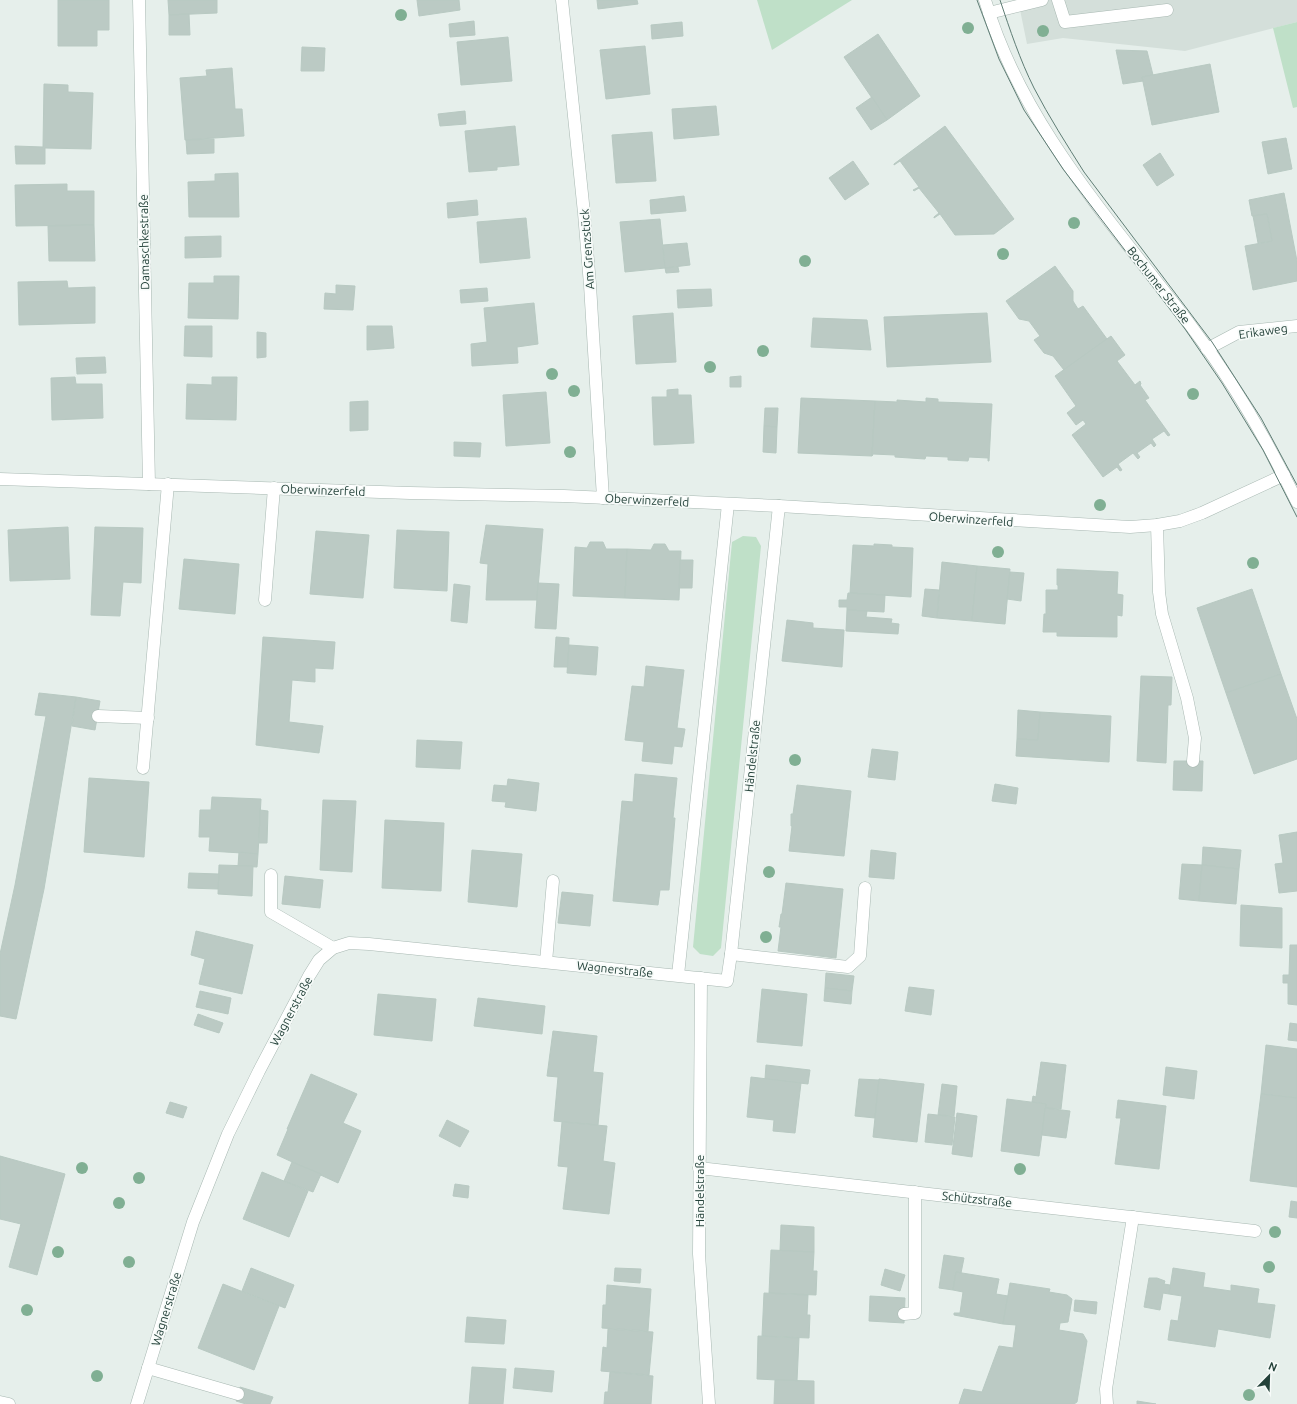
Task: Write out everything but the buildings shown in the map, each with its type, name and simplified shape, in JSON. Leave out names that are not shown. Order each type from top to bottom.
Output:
[{"type":"street","name":"Damaschkestraße","points":[[139,0],[149,484]]},
{"type":"street","name":"Am Grenzstück","points":[[562,0],[584,208],[603,498]]},
{"type":"street","name":"Bochumer Straße","points":[[985,0],[999,42],[1012,73],[1031,108],[1061,156],[1207,349],[1244,404],[1284,475],[1297,502]]},
{"type":"street","points":[[989,13],[1042,0]]},
{"type":"street","points":[[1058,0],[1064,22],[1167,10]]},
{"type":"street","name":"Erikaweg","points":[[1207,349],[1239,332],[1297,326]]},
{"type":"street","name":"Oberwinzerfeld","points":[[0,479],[603,498],[779,506],[1130,528],[1180,521],[1202,513],[1284,475]]},
{"type":"street","points":[[143,768],[168,484]]},
{"type":"street","points":[[265,600],[274,488]]},
{"type":"street","points":[[678,975],[728,504]]},
{"type":"street","name":"Händelstraße","points":[[678,975],[727,981],[779,506]]},
{"type":"street","points":[[1157,525],[1159,592],[1162,614],[1188,705],[1195,738],[1193,761]]},
{"type":"street","points":[[98,716],[148,718]]},
{"type":"street","points":[[271,875],[271,912],[333,948]]},
{"type":"street","points":[[546,962],[554,881]]},
{"type":"street","points":[[731,954],[848,968],[860,956],[865,888]]},
{"type":"street","name":"Wagnerstraße","points":[[137,1404],[193,1222],[228,1134],[309,976],[319,960],[333,948],[349,943],[369,944],[678,975]]},
{"type":"street","name":"Händelstraße","points":[[701,978],[699,1254],[709,1404]]},
{"type":"street","name":"Schützstraße","points":[[699,1168],[1255,1231]]},
{"type":"street","points":[[904,1314],[915,1313],[916,1192]]},
{"type":"street","points":[[1106,1404],[1106,1389],[1133,1217]]},
{"type":"street","points":[[148,1368],[238,1394]]},
{"type":"street","points":[[0,1402],[9,1404]]},
{"type":"shaded area","points":[[1018,0],[1297,0],[1297,22],[1185,51],[1063,38],[1027,44]]},
{"type":"green space","points":[[757,0],[852,0],[772,50]]},
{"type":"green space","points":[[1297,22],[1297,107],[1293,108],[1273,28]]},
{"type":"green space","points":[[743,536],[756,537],[761,546],[721,948],[713,956],[700,954],[693,947],[732,542]]},
{"type":"tram line","points":[[977,0],[999,59],[1024,110],[1063,169],[1185,329],[1222,383],[1263,450],[1297,517]]},
{"type":"tram line","points":[[1000,0],[1029,77],[1058,131],[1084,172],[1212,342],[1261,418],[1297,485]]}]
